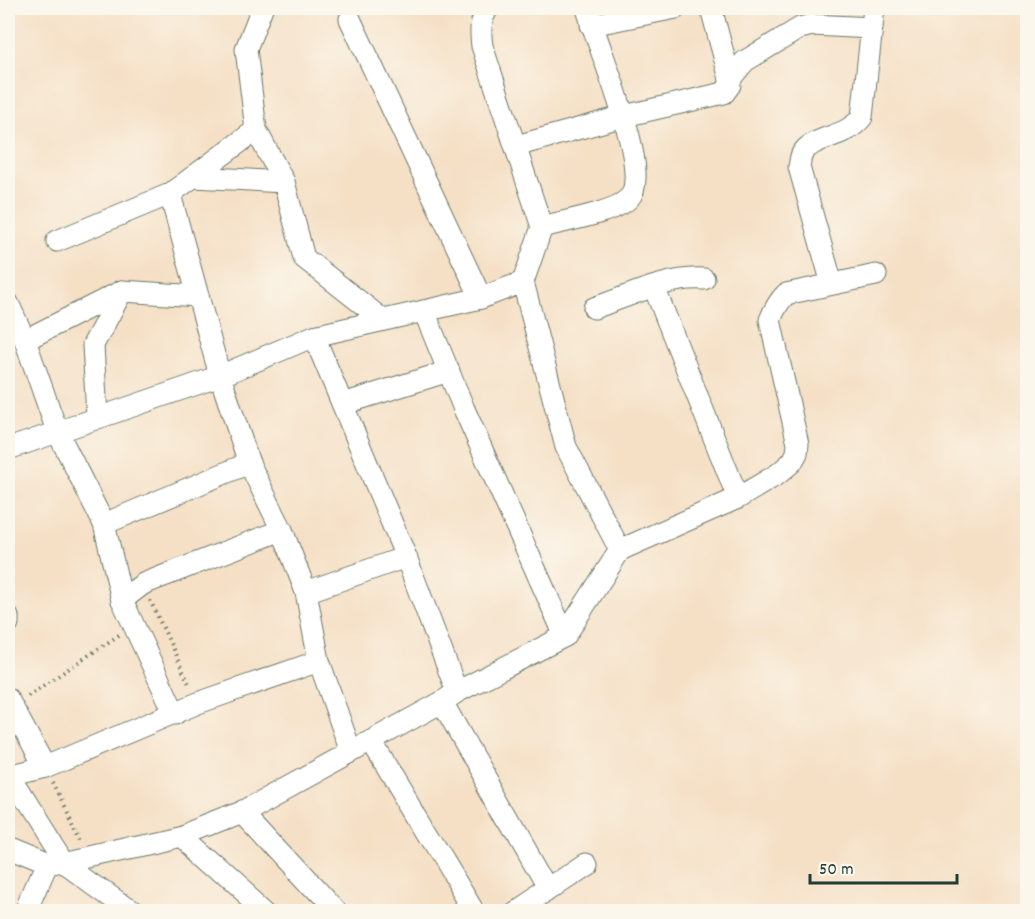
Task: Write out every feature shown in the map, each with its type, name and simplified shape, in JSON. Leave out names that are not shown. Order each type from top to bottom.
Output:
[{"type":"street","points":[[262,8],[246,49],[256,130],[284,182],[304,258],[382,320]]},
{"type":"street","points":[[488,8],[480,30],[482,46],[542,227],[523,282],[566,447],[620,550]]},
{"type":"street","points":[[542,227],[600,212],[629,198],[635,189],[636,175],[624,116],[589,16],[676,8]]},
{"type":"street","points":[[516,146],[624,116],[718,95],[728,89],[730,79],[711,8]]},
{"type":"street","points":[[730,79],[745,61],[800,28],[873,18],[862,117],[857,125],[845,132],[813,144],[802,154],[799,167],[832,284]]},
{"type":"street","points":[[350,19],[481,298]]},
{"type":"street","points":[[57,241],[170,194],[256,130]]},
{"type":"street","points":[[194,177],[284,182]]},
{"type":"street","points":[[170,194],[220,376],[249,463],[282,530],[306,592],[320,661],[351,752]]},
{"type":"street","points":[[27,912],[55,865],[182,836],[242,812],[449,697],[565,636],[620,550],[738,498],[778,474],[792,462],[797,453],[798,444],[770,320],[773,312],[786,294],[876,275]]},
{"type":"street","points":[[594,309],[654,287],[694,278],[704,279]]},
{"type":"street","points":[[8,449],[220,376],[314,336],[481,298],[523,282]]},
{"type":"street","points":[[654,287],[738,498]]},
{"type":"street","points":[[25,340],[122,291],[198,296]]},
{"type":"street","points":[[98,417],[93,345],[122,291]]},
{"type":"street","points":[[8,303],[25,340],[57,431],[104,524],[122,600],[175,714]]},
{"type":"street","points":[[424,310],[497,486],[565,636]]},
{"type":"street","points":[[314,336],[406,557],[449,697],[548,889]]},
{"type":"street","points":[[342,404],[448,371]]},
{"type":"street","points":[[104,524],[249,463]]},
{"type":"street","points":[[122,600],[142,584],[282,530]]},
{"type":"street","points":[[306,592],[406,557]]},
{"type":"street","points":[[55,865],[8,775],[45,767],[198,703],[320,661]]},
{"type":"street","points":[[9,703],[45,767]]},
{"type":"street","points":[[371,741],[474,912]]},
{"type":"street","points":[[242,812],[334,912]]},
{"type":"street","points":[[182,836],[267,912]]},
{"type":"street","points":[[8,850],[55,865],[132,912]]},
{"type":"street","points":[[513,912],[587,863]]},
{"type":"path","points":[[142,584],[198,703]]},
{"type":"path","points":[[9,703],[135,625]]},
{"type":"path","points":[[45,767],[91,857]]}]
